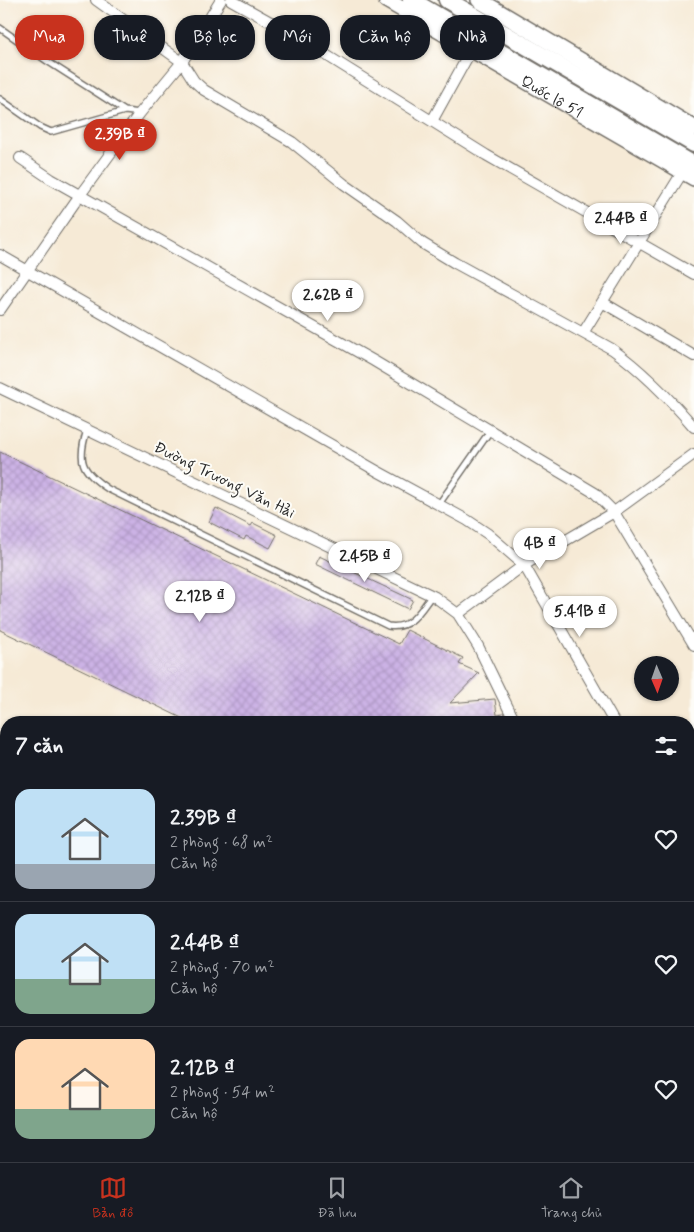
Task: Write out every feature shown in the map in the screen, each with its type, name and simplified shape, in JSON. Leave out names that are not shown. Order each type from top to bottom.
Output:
[{"type":"highway","name":"Quốc lộ 51","points":[[411,0],[440,20]]},
{"type":"highway","name":"Quốc lộ 51","points":[[447,0],[694,144]]},
{"type":"highway","name":"Quốc lộ 51","points":[[503,60],[690,169]]},
{"type":"main road","name":"Quốc lộ 51","points":[[386,0],[440,27]]},
{"type":"main road","points":[[479,0],[694,128]]},
{"type":"street","points":[[96,0],[182,62],[194,81],[204,90],[292,142],[344,184],[397,221],[422,243],[612,349],[634,364],[670,400],[694,428]]},
{"type":"street","points":[[0,310],[80,194],[140,113],[182,62],[221,0]]},
{"type":"street","points":[[231,0],[294,36],[486,155],[694,274]]},
{"type":"street","points":[[468,13],[479,0]]},
{"type":"street","points":[[432,121],[466,60]]},
{"type":"street","points":[[20,158],[51,179],[374,361],[595,493],[614,512],[694,645]]},
{"type":"street","points":[[583,333],[638,242],[690,169]]},
{"type":"street","points":[[0,255],[377,471],[439,504],[488,534],[524,565],[611,716]]},
{"type":"street","points":[[602,302],[694,356]]},
{"type":"street","name":"Đường Trương Văn Hải","points":[[0,388],[432,595],[458,614],[478,646],[512,716]]},
{"type":"street","points":[[458,614],[524,565],[614,512],[694,454]]},
{"type":"lane","points":[[0,28],[47,61],[125,110],[140,113]]},
{"type":"lane","points":[[0,99],[40,127],[52,132],[64,130],[125,110]]},
{"type":"lane","points":[[87,430],[81,448],[84,466],[92,478],[108,489],[388,626],[398,627],[410,622],[417,617],[432,595]]},
{"type":"lane","points":[[439,504],[490,430]]},
{"type":"building","points":[[0,452],[399,644],[407,630],[463,658],[459,664],[479,673],[450,703],[495,699],[497,715],[503,714],[503,716],[178,716],[0,630]]},
{"type":"building","points":[[216,508],[251,526],[253,523],[277,535],[270,548],[246,536],[244,540],[209,522]]},
{"type":"building","points":[[319,556],[413,600],[408,609],[315,564]]}]
